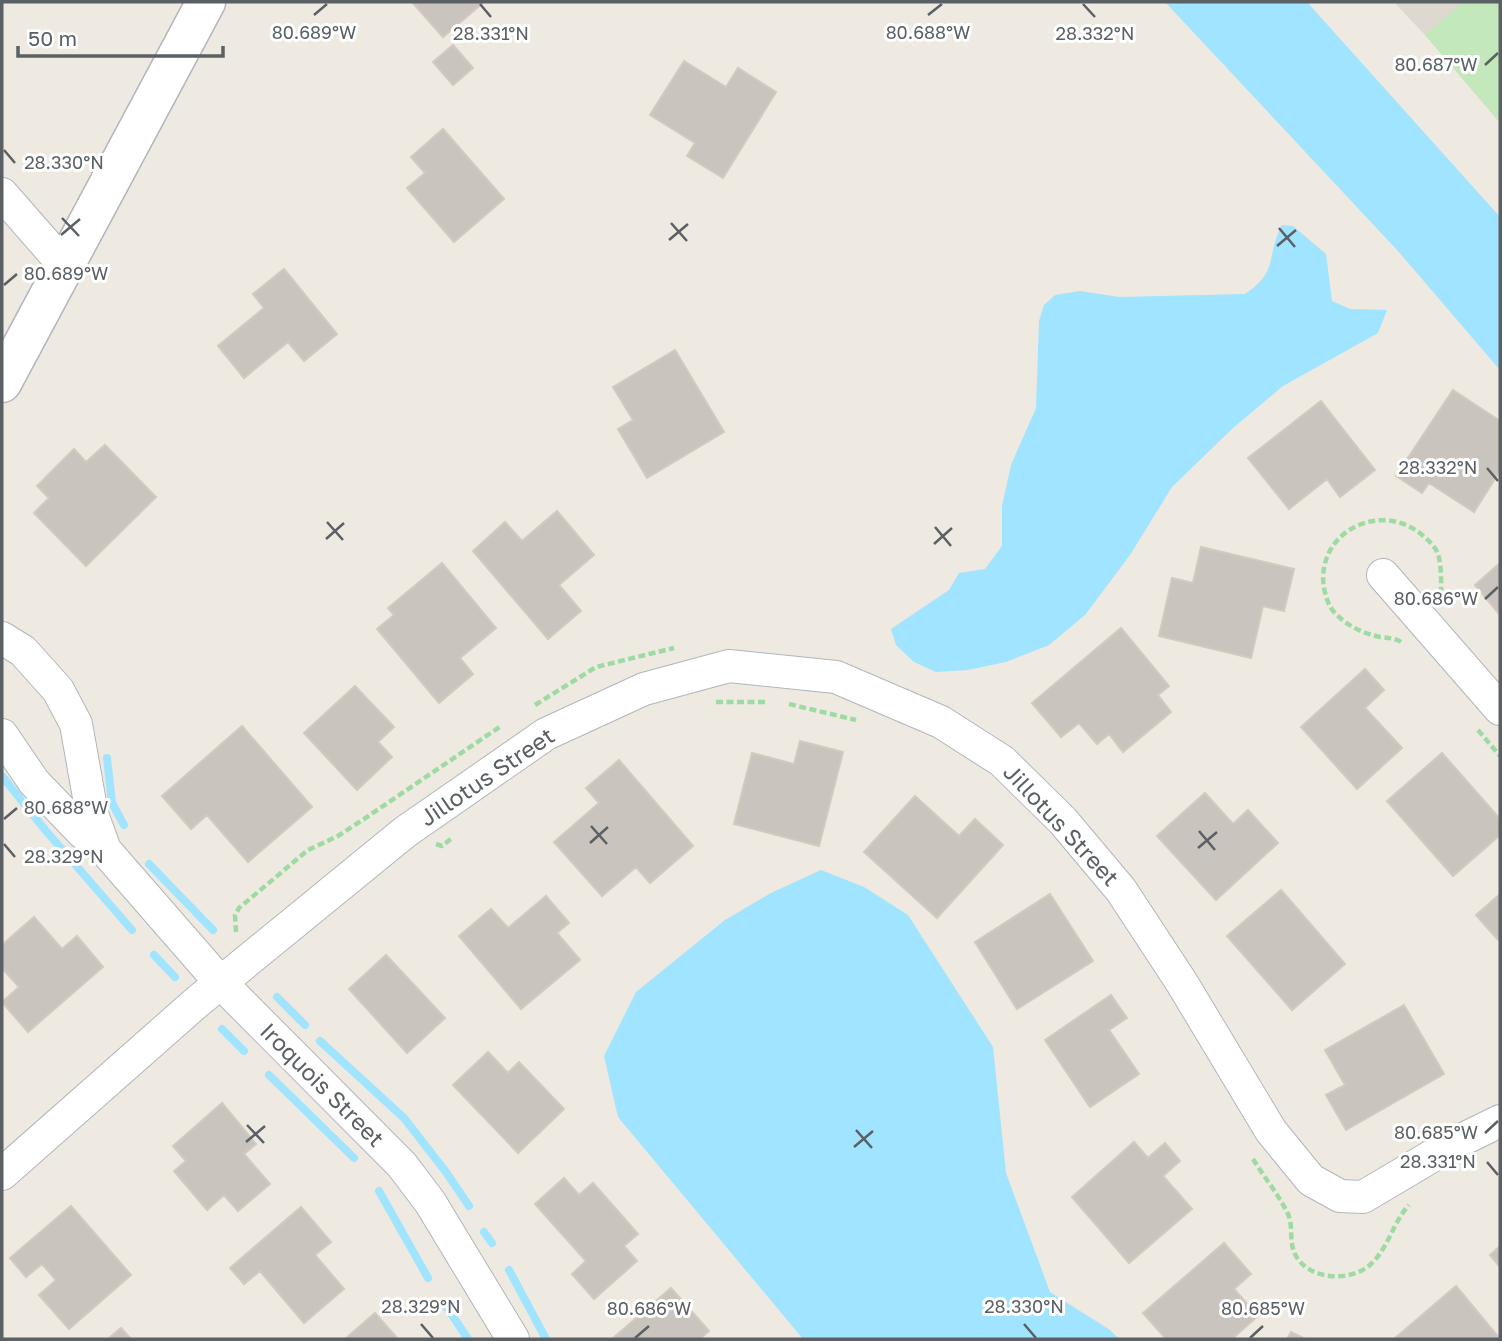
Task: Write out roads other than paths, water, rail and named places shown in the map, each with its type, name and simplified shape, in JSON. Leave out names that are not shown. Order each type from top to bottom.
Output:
[{"type":"street","points":[[2,383],[206,2]]},
{"type":"street","points":[[2,194],[65,266]]},
{"type":"street","points":[[1384,575],[1500,709]]},
{"type":"street","name":"Iroquois Street","points":[[2,638],[23,651],[58,690],[76,724],[92,814],[105,850]]},
{"type":"street","name":"Jillotus Street","points":[[2,1174],[232,973],[405,832],[546,734],[644,688],[729,666],[836,677],[951,728],[1002,761],[1063,821],[1121,890],[1182,983],[1271,1131],[1311,1180],[1340,1196],[1363,1197],[1448,1146],[1500,1121]]},
{"type":"street","name":"Iroquois Street","points":[[2,736],[34,782],[82,832],[105,850],[232,973],[402,1165],[430,1202],[513,1339]]},
{"type":"water","points":[[1165,2],[1307,2],[1500,217],[1500,370],[1398,251]]},
{"type":"water","points":[[1282,225],[1293,226],[1326,254],[1332,301],[1350,309],[1387,310],[1378,333],[1283,386],[1233,428],[1172,487],[1130,555],[1085,615],[1049,645],[1006,662],[968,670],[936,672],[914,662],[896,645],[891,629],[949,590],[959,573],[985,569],[1002,546],[1002,506],[1011,465],[1036,408],[1039,321],[1044,305],[1055,295],[1080,291],[1119,297],[1245,294],[1256,286],[1268,270]]},
{"type":"water","points":[[821,870],[864,887],[908,915],[993,1047],[1006,1173],[1050,1292],[1110,1330],[1119,1339],[803,1339],[618,1117],[604,1056],[636,992],[725,920],[771,893]]},
{"type":"waterway","points":[[107,758],[112,803],[124,825]]},
{"type":"waterway","points":[[2,776],[132,930]]},
{"type":"waterway","points":[[149,864],[213,930]]},
{"type":"waterway","points":[[154,955],[175,977]]},
{"type":"waterway","points":[[277,997],[305,1025]]},
{"type":"waterway","points":[[222,1029],[244,1051]]},
{"type":"waterway","points":[[320,1041],[404,1118],[469,1206]]},
{"type":"waterway","points":[[269,1075],[354,1158]]},
{"type":"waterway","points":[[379,1191],[428,1278]]},
{"type":"waterway","points":[[484,1232],[492,1243]]},
{"type":"waterway","points":[[509,1270],[546,1339]]},
{"type":"waterway","points":[[444,1303],[468,1339]]}]
